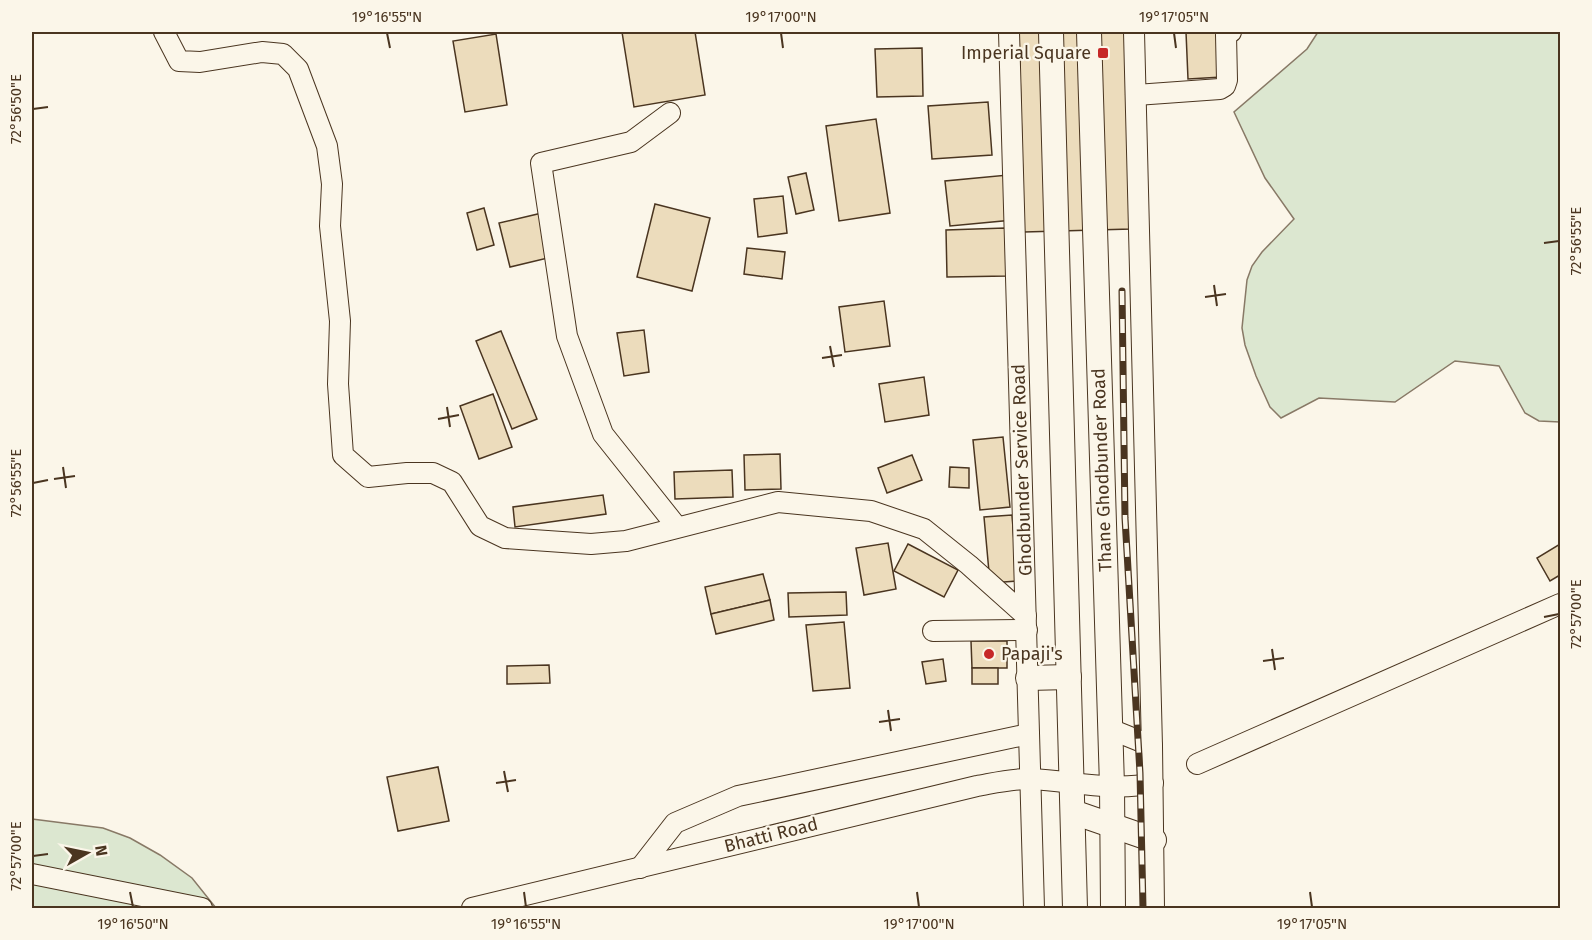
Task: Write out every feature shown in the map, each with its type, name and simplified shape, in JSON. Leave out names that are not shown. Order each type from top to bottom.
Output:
[{"type":"main road","name":"Thane Ghodbunder Road","points":[[1051,32],[1075,909]]},
{"type":"main road","name":"Thane Ghodbunder Road","points":[[1089,32],[1112,786],[1113,909]]},
{"type":"main road","points":[[1028,678],[1070,677]]},
{"type":"main road","points":[[1073,812],[1154,840]]},
{"type":"street","points":[[164,32],[179,61],[200,62],[262,52],[283,54],[298,69],[327,146],[332,184],[330,226],[340,321],[338,384],[343,455],[368,477],[433,473],[452,482],[480,526],[505,538],[591,544],[626,541],[778,502],[871,511],[924,529],[969,565],[1027,623]]},
{"type":"street","name":"Ghodbunder Service Road","points":[[1009,32],[1034,909]]},
{"type":"street","points":[[1134,32],[1153,783],[1154,909]]},
{"type":"street","points":[[1136,95],[1220,89],[1225,86],[1227,80],[1226,35],[1231,32]]},
{"type":"street","points":[[670,113],[631,142],[541,163],[567,336],[603,434],[677,527]]},
{"type":"street","points":[[1197,764],[1560,604]]},
{"type":"street","points":[[933,631],[1027,623]]},
{"type":"street","points":[[1110,729],[1152,746]]},
{"type":"street","points":[[640,868],[675,823],[738,796],[1029,734]]},
{"type":"street","name":"Bhatti Road","points":[[472,909],[976,786],[1030,779],[1072,784],[1137,787],[1153,783]]},
{"type":"street","points":[[32,874],[202,909]]},
{"type":"green space","points":[[1318,32],[1560,32],[1560,422],[1539,421],[1525,413],[1499,366],[1455,361],[1395,402],[1319,398],[1281,418],[1270,407],[1245,345],[1242,328],[1247,280],[1252,266],[1262,252],[1294,219],[1265,178],[1234,112],[1307,49]]},
{"type":"green space","points":[[32,819],[103,828],[130,838],[160,855],[192,878],[216,908],[32,908]]},
{"type":"building","points":[[622,32],[695,32],[705,95],[634,107]]},
{"type":"building","points":[[1019,32],[1126,32],[1131,229],[1024,232]]},
{"type":"building","points":[[1186,32],[1220,32],[1222,77],[1188,79]]},
{"type":"building","points":[[496,34],[507,105],[465,112],[453,41]]},
{"type":"building","points":[[922,48],[923,96],[877,97],[875,49]]},
{"type":"building","points":[[988,102],[992,155],[932,159],[928,106]]},
{"type":"building","points":[[876,119],[890,213],[839,221],[826,126]]},
{"type":"building","points":[[806,173],[814,210],[796,214],[788,177]]},
{"type":"building","points":[[1008,175],[1013,220],[950,226],[945,181]]},
{"type":"building","points":[[783,196],[787,233],[758,237],[754,199]]},
{"type":"building","points":[[655,204],[710,218],[692,291],[637,277]]},
{"type":"building","points":[[484,208],[494,245],[477,250],[467,213]]},
{"type":"building","points":[[542,213],[552,257],[510,267],[499,223]]},
{"type":"building","points":[[1005,228],[1007,276],[947,277],[946,230]]},
{"type":"building","points":[[747,248],[785,252],[782,279],[744,274]]},
{"type":"building","points":[[884,301],[890,346],[845,352],[839,307]]},
{"type":"building","points":[[644,330],[649,372],[624,376],[617,333]]},
{"type":"building","points":[[501,331],[537,419],[512,429],[476,341]]},
{"type":"building","points":[[924,377],[929,415],[885,422],[879,384]]},
{"type":"building","points":[[493,394],[512,447],[479,459],[460,406]]},
{"type":"building","points":[[1003,437],[1010,507],[980,510],[973,440]]},
{"type":"building","points":[[780,454],[781,489],[745,490],[744,455]]},
{"type":"building","points":[[912,455],[922,480],[887,493],[878,468]]},
{"type":"building","points":[[950,467],[969,468],[969,488],[949,487]]},
{"type":"building","points":[[732,470],[733,497],[675,499],[674,472]]},
{"type":"building","points":[[603,495],[606,514],[515,527],[513,507]]},
{"type":"building","points":[[1012,515],[1017,581],[990,583],[984,517]]},
{"type":"building","points":[[888,543],[896,589],[864,595],[856,548]]},
{"type":"building","points":[[908,544],[958,570],[944,597],[894,571]]},
{"type":"building","points":[[1560,544],[1560,575],[1550,581],[1537,558]]},
{"type":"building","points":[[763,574],[770,600],[711,614],[705,587]]},
{"type":"building","points":[[846,592],[847,615],[789,617],[788,593]]},
{"type":"building","points":[[770,600],[774,620],[716,634],[711,614]]},
{"type":"building","points":[[844,622],[850,688],[813,691],[806,625]]},
{"type":"building","name":"Papaji's","points":[[971,641],[1007,641],[1007,668],[972,668]]},
{"type":"building","points":[[943,659],[946,681],[926,684],[922,662]]},
{"type":"building","points":[[549,665],[550,683],[507,684],[507,666]]},
{"type":"building","points":[[972,668],[998,668],[998,684],[972,684]]},
{"type":"building","points":[[438,767],[449,821],[398,831],[387,777]]},
{"type":"railway","points":[[1122,291],[1125,518],[1140,773],[1143,908]]},
{"type":"place","name":"Imperial Square","points":[[1103,53]]},
{"type":"place","name":"Papaji's","points":[[989,654]]}]
